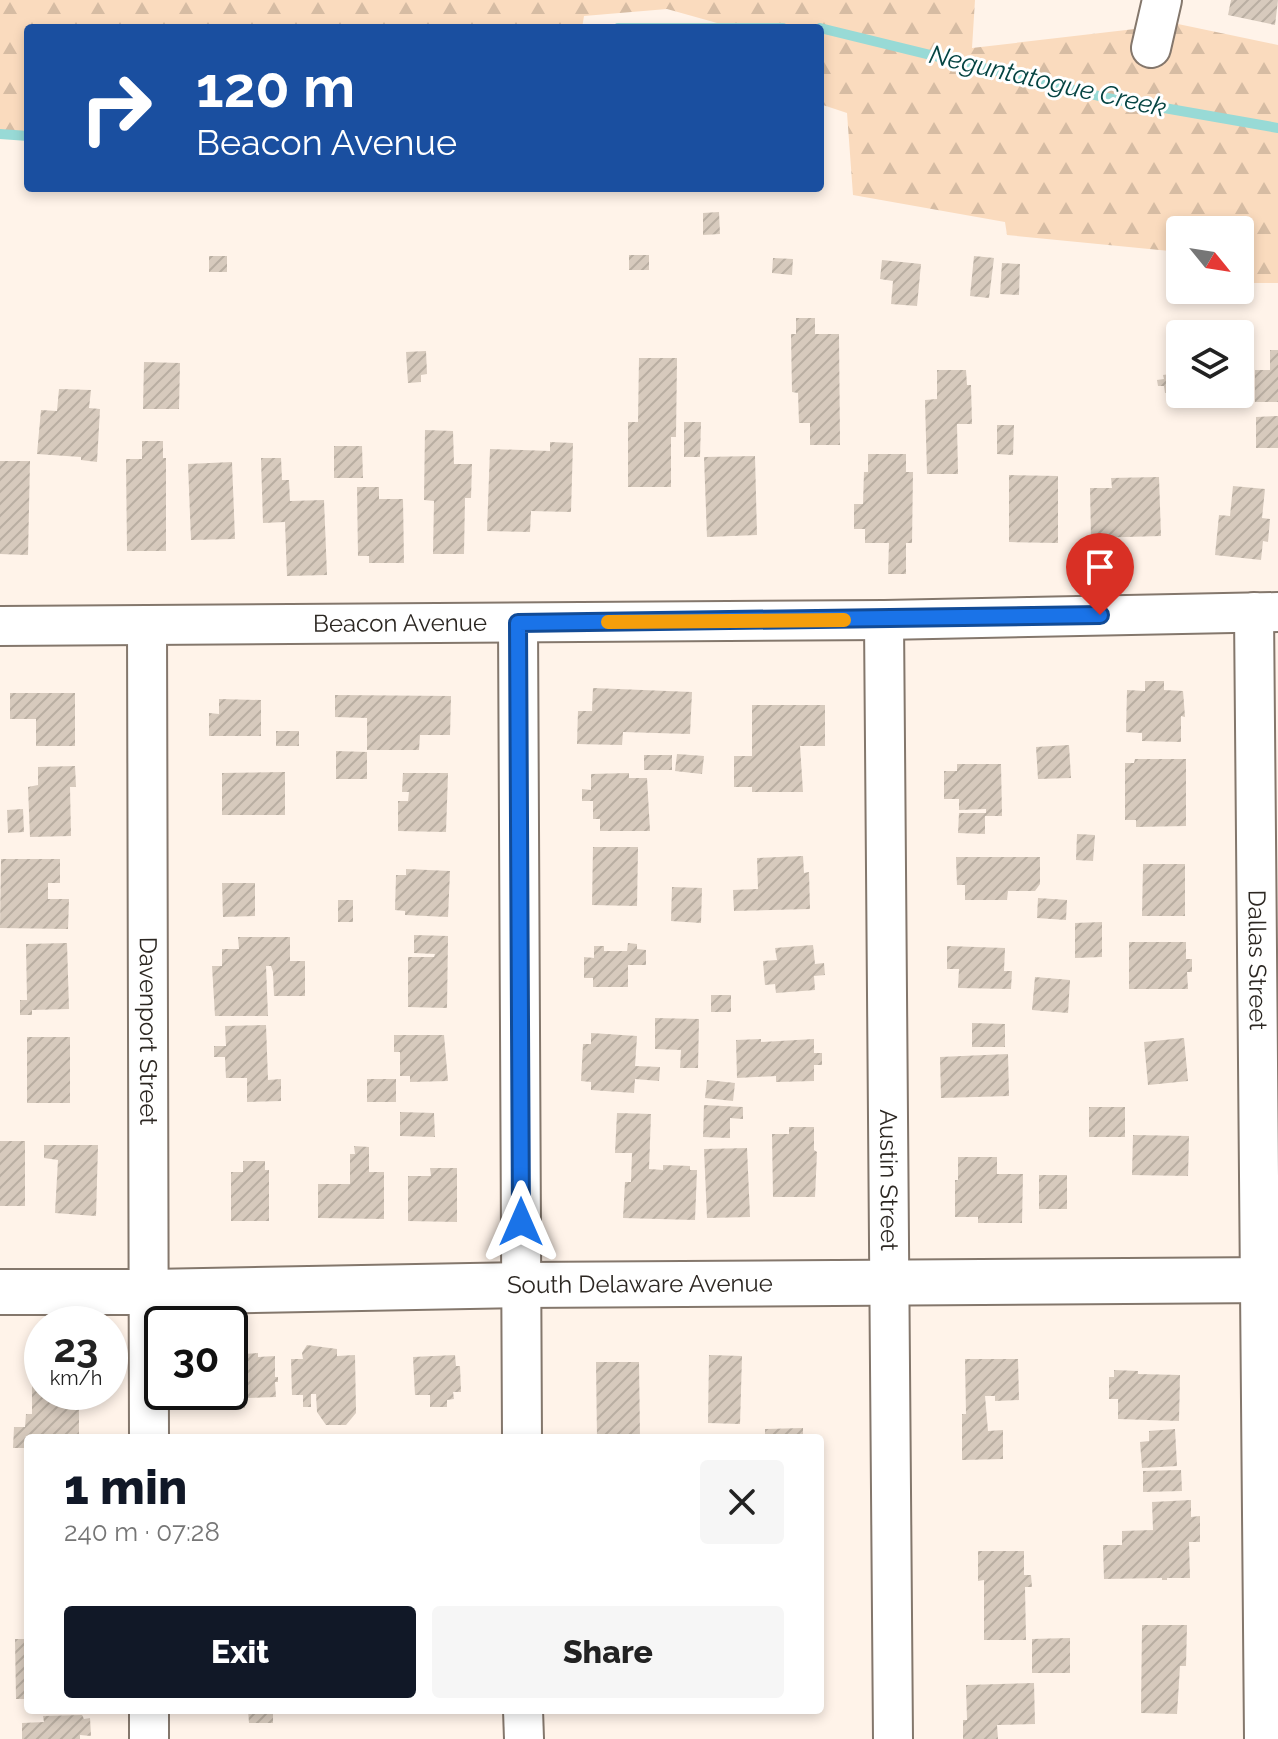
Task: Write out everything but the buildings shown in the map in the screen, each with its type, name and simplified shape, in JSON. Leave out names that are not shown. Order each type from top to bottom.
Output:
[{"type":"street","points":[[1151,48],[1162,0]]},
{"type":"street","name":"Beacon Avenue","points":[[0,626],[884,620],[1266,612]]},
{"type":"street","name":"Dallas Street","points":[[1264,1739],[1268,1280],[1266,612]]},
{"type":"street","name":"Austin Street","points":[[884,620],[893,1739]]},
{"type":"street","points":[[518,623],[522,1434]]},
{"type":"street","name":"Davenport Street","points":[[147,625],[149,1434]]},
{"type":"street","name":"South Delaware Avenue","points":[[0,1292],[1268,1280]]},
{"type":"street","points":[[149,1714],[149,1739]]},
{"type":"street","points":[[523,1714],[524,1739]]},
{"type":"green space","points":[[0,0],[975,0],[972,48],[1178,24],[1278,45],[1278,283],[1254,283],[1254,216],[1166,216],[1166,251],[1007,235],[1005,222],[853,195],[847,113],[824,105],[824,24],[721,24],[667,9],[584,16],[583,24],[24,24],[24,137],[0,134]]},
{"type":"waterway","name":"Neguntatogue Creek","points":[[824,29],[1107,98],[1278,128]]},
{"type":"waterway","name":"Neguntatogue Creek","points":[[0,134],[24,136]]},
{"type":"slow traffic","points":[[608,622],[844,620]]},
{"type":"route","points":[[521,1222],[518,623],[1100,615]]}]
